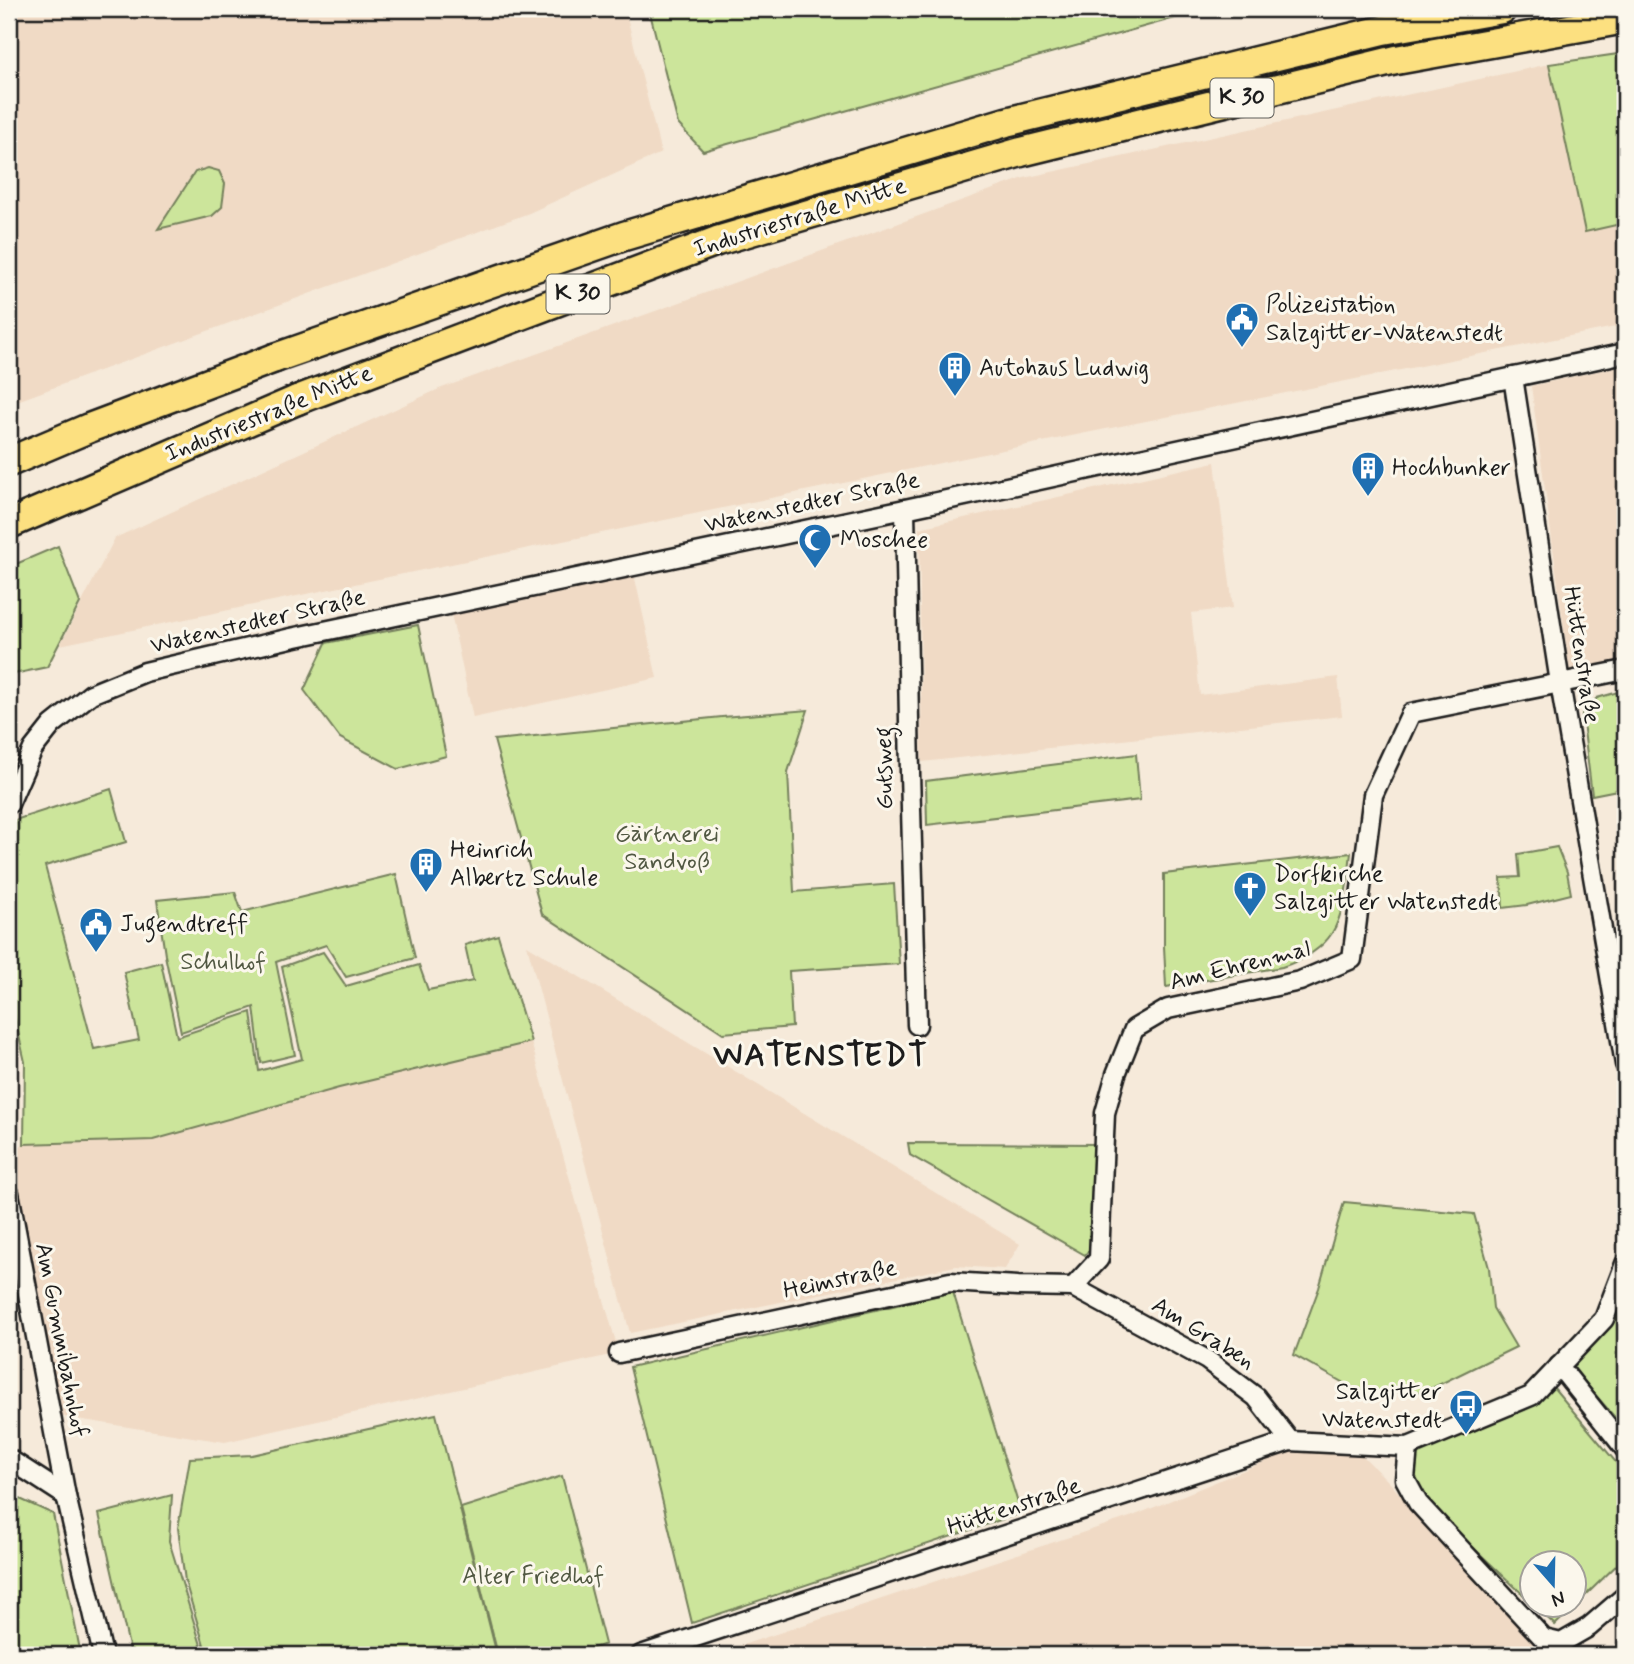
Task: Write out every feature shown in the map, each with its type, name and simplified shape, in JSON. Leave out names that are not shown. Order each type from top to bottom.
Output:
[{"type":"main road","name":"Industriestraße Mitte","points":[[9,461],[275,358],[624,236],[1006,122],[1383,30],[1502,9]]},
{"type":"main road","name":"Industriestraße Mitte","points":[[9,524],[297,400],[717,241],[1021,152],[1396,60],[1625,19]]},
{"type":"street","name":"Watenstedter Straße","points":[[9,804],[33,749],[52,725],[91,694],[145,672],[407,613],[905,509],[1625,353]]},
{"type":"street","name":"Hüttenstraße","points":[[1513,377],[1560,682],[1625,1064]]},
{"type":"street","name":"Gutsweg","points":[[905,509],[917,1025]]},
{"type":"street","points":[[1560,682],[1625,670]]},
{"type":"street","name":"Am Ehrenmal","points":[[1073,1287],[1098,1259],[1105,1113],[1133,1029],[1168,1009],[1300,981],[1352,959],[1373,795],[1411,713],[1560,682]]},
{"type":"street","name":"Am Gummibahnhof","points":[[9,1193],[66,1496],[103,1655]]},
{"type":"street","name":"Hüttenstraße","points":[[641,1655],[1290,1441],[1408,1447],[1531,1395],[1604,1319],[1625,1264]]},
{"type":"street","name":"Heimstraße","points":[[619,1353],[950,1282],[1073,1287]]},
{"type":"street","name":"Am Graben","points":[[1073,1287],[1207,1360],[1256,1397],[1290,1441]]},
{"type":"street","points":[[1559,1366],[1625,1449]]},
{"type":"street","points":[[1408,1447],[1405,1479],[1418,1503],[1544,1639],[1561,1643],[1589,1627],[1625,1596]]},
{"type":"street","points":[[9,1459],[66,1496]]},
{"type":"shaded area","points":[[9,9],[625,9],[661,153],[529,213],[9,404]]},
{"type":"shaded area","points":[[1549,64],[1585,232],[1625,223],[1625,325],[1081,434],[60,645],[115,538],[439,389],[1024,178]]},
{"type":"shaded area","points":[[1625,365],[1625,663],[1570,673],[1531,386]]},
{"type":"shaded area","points":[[1215,462],[1233,608],[1191,613],[1200,695],[1338,677],[1342,716],[922,762],[919,528]]},
{"type":"shaded area","points":[[634,574],[657,678],[473,718],[451,614]]},
{"type":"shaded area","points":[[527,945],[1020,1244],[1005,1269],[956,1266],[630,1333]]},
{"type":"shaded area","points":[[531,1042],[619,1353],[225,1442],[51,1415],[9,1193],[9,1152],[24,1144],[153,1140],[339,1088]]},
{"type":"shaded area","points":[[1300,1447],[1361,1454],[1534,1645],[1538,1655],[712,1655],[1133,1516]]},
{"type":"green space","points":[[649,9],[1207,9],[703,151],[678,124]]},
{"type":"green space","points":[[1625,53],[1625,223],[1585,232],[1549,64]]},
{"type":"green space","points":[[208,168],[219,171],[225,184],[222,207],[212,216],[158,229],[195,172]]},
{"type":"green space","points":[[58,546],[80,603],[47,667],[9,675],[9,567]]},
{"type":"green space","points":[[418,625],[446,756],[398,769],[340,738],[304,690],[326,643]]},
{"type":"green space","points":[[1625,690],[1625,783],[1622,789],[1592,795],[1582,714],[1597,698]]},
{"type":"green space","name":"Gärtnerei Sandvoß","points":[[808,710],[788,772],[794,892],[894,884],[899,964],[789,971],[792,1027],[723,1033],[542,914],[494,740]]},
{"type":"green space","points":[[1136,754],[1140,800],[927,825],[926,781]]},
{"type":"green space","points":[[111,789],[126,842],[45,866],[94,1049],[139,1040],[124,972],[161,962],[177,1037],[251,1012],[259,1071],[302,1059],[282,967],[323,952],[346,986],[419,965],[428,990],[473,981],[465,945],[498,935],[531,1042],[339,1088],[153,1140],[24,1144],[25,1062],[9,992],[9,861],[15,820]]},
{"type":"green space","points":[[1557,847],[1567,872],[1571,894],[1503,908],[1501,878],[1520,877],[1518,854]]},
{"type":"green space","points":[[1351,853],[1340,915],[1332,933],[1316,950],[1282,967],[1166,987],[1164,874]]},
{"type":"green space","name":"Schulhof","points":[[396,874],[415,958],[346,977],[326,945],[276,962],[295,1055],[261,1063],[254,1007],[181,1032],[157,900],[235,892],[242,912]]},
{"type":"green space","points":[[908,1143],[1100,1144],[1094,1244],[1085,1255],[910,1155]]},
{"type":"green space","points":[[1344,1202],[1474,1214],[1489,1268],[1493,1308],[1516,1347],[1424,1392],[1358,1391],[1294,1355],[1319,1288]]},
{"type":"green space","points":[[1625,1289],[1625,1429],[1573,1369]]},
{"type":"green space","points":[[953,1292],[1021,1513],[692,1623],[630,1367]]},
{"type":"green space","points":[[1553,1387],[1625,1473],[1625,1557],[1588,1593],[1588,1548],[1518,1548],[1518,1590],[1425,1502],[1411,1479],[1412,1451],[1541,1398]]},
{"type":"green space","points":[[436,1414],[497,1655],[207,1655],[185,1581],[178,1528],[190,1458],[252,1455]]},
{"type":"green space","name":"Alter Friedhof","points":[[562,1476],[605,1644],[573,1655],[498,1655],[461,1508]]},
{"type":"green space","points":[[9,1494],[53,1514],[81,1655],[9,1655]]},
{"type":"green space","points":[[172,1495],[169,1541],[204,1655],[131,1655],[99,1514]]},
{"type":"green space","points":[[1548,1618],[1562,1618],[1555,1625]]},
{"type":"place","name":"Polizeistation Salzgitter-Watenstedt","points":[[1242,349]]},
{"type":"place","name":"Autohaus Ludwig","points":[[955,398]]},
{"type":"place","name":"Hochbunker","points":[[1368,498]]},
{"type":"place","name":"Moschee","points":[[815,570]]},
{"type":"place","name":"Heinrich Albertz Schule","points":[[426,894]]},
{"type":"place","name":"Dorfkirche Salzgitter Watenstedt","points":[[1250,918]]},
{"type":"place","name":"Jugendtreff","points":[[96,954]]},
{"type":"place","name":"Salzgitter Watenstedt","points":[[1466,1436]]},
{"type":"district","name":"WATENSTEDT","points":[[821,1056]]}]
